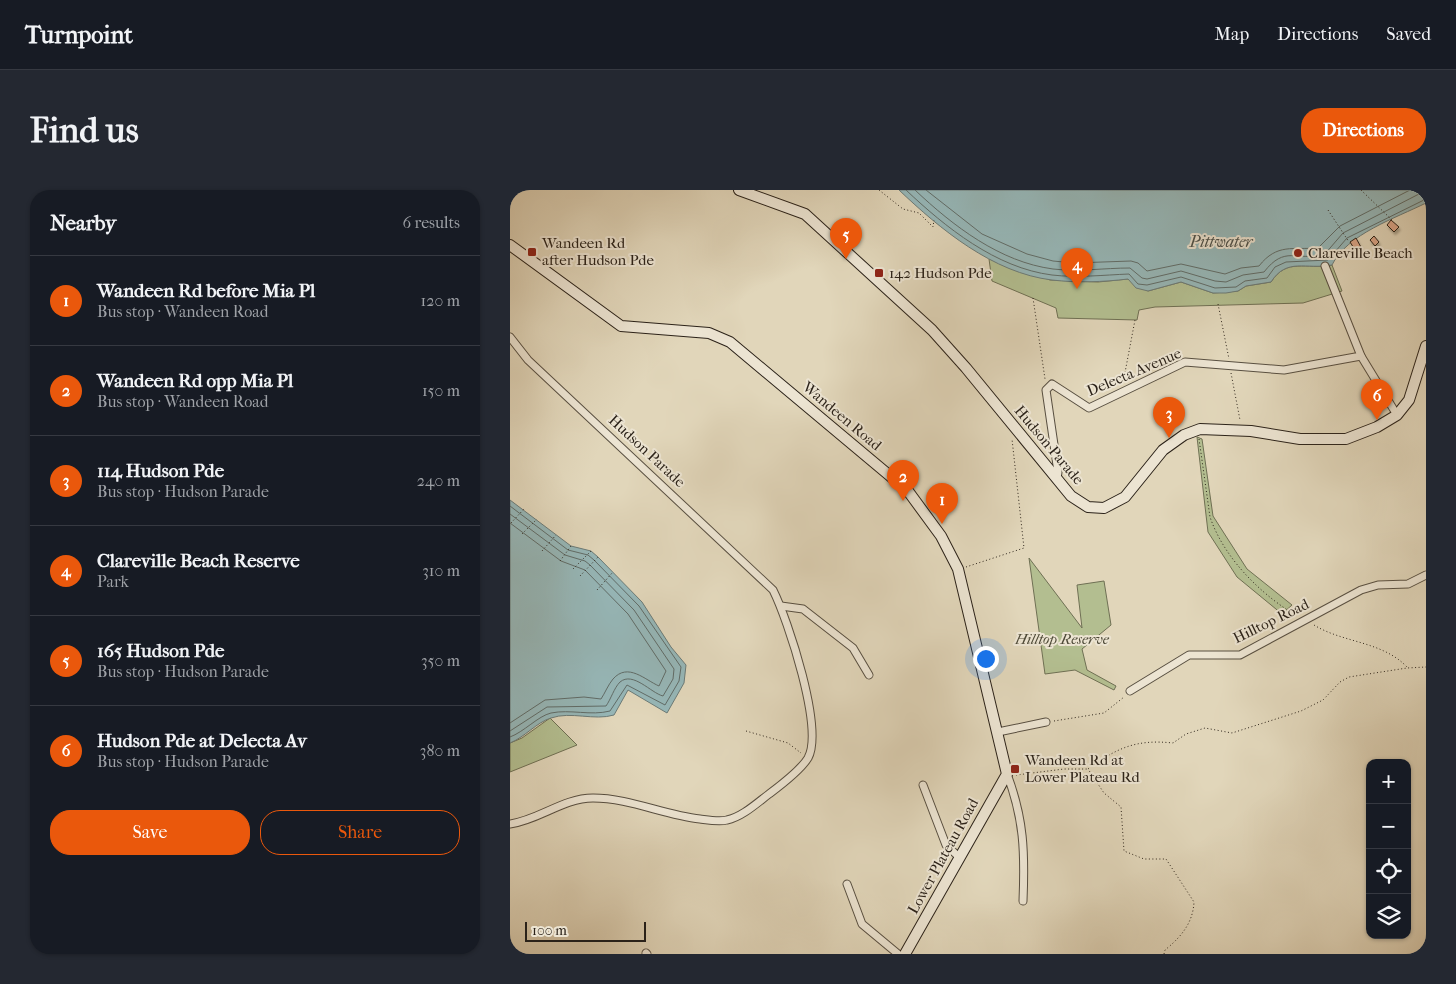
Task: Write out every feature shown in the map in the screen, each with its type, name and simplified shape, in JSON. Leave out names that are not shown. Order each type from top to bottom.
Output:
[{"type":"street","name":"Hudson Parade","points":[[739,190],[805,214],[932,330],[1071,496],[1088,507],[1104,508],[1125,497],[1163,450],[1184,435],[1200,429],[1300,438],[1346,439],[1377,427],[1397,415],[1409,400],[1426,346]]},
{"type":"street","name":"Wandeen Road","points":[[510,245],[621,326],[709,333],[730,342],[908,491],[941,536],[958,569],[1008,775],[1019,806],[1024,857],[1023,901]]},
{"type":"street","points":[[1325,266],[1361,356],[1397,415]]},
{"type":"street","name":"Hudson Parade","points":[[510,337],[528,360],[773,590],[781,606],[811,711],[813,738],[807,758]]},
{"type":"street","name":"Delecta Avenue","points":[[1050,386],[1052,384],[1089,408],[1185,362],[1284,370],[1361,356]]},
{"type":"street","points":[[1050,386],[1046,390],[1058,472],[1057,480]]},
{"type":"street","name":"Hilltop Road","points":[[1130,691],[1190,655],[1240,655],[1361,590],[1378,585],[1408,584],[1426,575]]},
{"type":"street","points":[[781,606],[803,609],[853,648],[869,675]]},
{"type":"street","points":[[998,732],[1046,722]]},
{"type":"street","points":[[510,824],[537,818],[568,802],[591,798],[614,799],[680,817],[727,820],[746,811],[765,797],[807,758]]},
{"type":"street","name":"Lower Plateau Road","points":[[905,954],[959,857],[1008,775]]},
{"type":"street","points":[[923,785],[946,845],[959,857]]},
{"type":"street","points":[[847,884],[862,924],[898,954]]},
{"type":"path","points":[[879,190],[903,209],[919,213],[933,227],[934,220]]},
{"type":"path","points":[[1361,190],[1392,220]]},
{"type":"path","points":[[1328,210],[1349,242]]},
{"type":"path","points":[[1033,298],[1045,380],[1050,386]]},
{"type":"path","points":[[1121,393],[1135,320]]},
{"type":"path","points":[[958,569],[1024,548],[1010,422]]},
{"type":"path","points":[[1200,429],[1210,517],[1214,528],[1243,572],[1286,609],[1318,628],[1366,643],[1398,658],[1407,668]]},
{"type":"path","points":[[511,523],[524,509]]},
{"type":"path","points":[[522,534],[537,519]]},
{"type":"path","points":[[542,551],[556,535]]},
{"type":"path","points":[[560,561],[571,546]]},
{"type":"path","points":[[573,569],[591,551]]},
{"type":"path","points":[[580,576],[598,557]]},
{"type":"path","points":[[597,590],[613,572]]},
{"type":"path","points":[[1008,775],[1088,769],[1114,750],[1152,741],[1173,743],[1186,734],[1205,728],[1232,733],[1277,720],[1323,700],[1340,682],[1349,677],[1426,667]]},
{"type":"path","points":[[1046,722],[1104,712],[1130,691]]},
{"type":"path","points":[[746,731],[788,743],[807,758]]},
{"type":"path","points":[[1088,769],[1104,793],[1121,807],[1124,851],[1144,859],[1166,859],[1194,902],[1194,910],[1186,930],[1165,950],[1164,954]]},
{"type":"green space","points":[[989,259],[1050,280],[1098,282],[1128,279],[1148,291],[1181,282],[1213,293],[1238,291],[1246,286],[1271,282],[1277,274],[1290,267],[1332,265],[1342,291],[1303,303],[1155,307],[1139,310],[1137,320],[1058,318],[1056,308],[992,281]]},
{"type":"green space","points":[[1197,437],[1202,439],[1213,516],[1247,569],[1292,605],[1282,614],[1237,577],[1208,532]]},
{"type":"green space","name":"Hilltop Reserve","points":[[1029,558],[1082,628],[1077,585],[1104,581],[1111,625],[1082,649],[1087,670],[1116,686],[1114,690],[1075,670],[1045,674]]},
{"type":"green space","points":[[550,718],[577,745],[510,772],[510,743],[522,738]]},
{"type":"water","name":"Pittwater","points":[[899,190],[1426,190],[1426,203],[1360,236],[1339,254],[1332,265],[1290,267],[1277,274],[1271,282],[1246,286],[1238,291],[1213,293],[1181,282],[1148,291],[1136,288],[1128,279],[1071,282],[1030,276],[988,259],[969,247],[932,220]]},
{"type":"water","points":[[510,500],[571,546],[591,551],[642,602],[671,647],[686,665],[684,683],[667,713],[628,690],[614,715],[599,717],[566,715],[551,718],[510,743]]},
{"type":"building","points":[[1391,220],[1399,227],[1394,232],[1387,225]]},
{"type":"building","points":[[1374,236],[1379,242],[1375,246],[1370,240]]},
{"type":"building","points":[[1356,238],[1362,249],[1357,253],[1350,242]]},
{"type":"place","name":"Wandeen Rd after Hudson Pde","points":[[532,252]]},
{"type":"place","name":"Clareville Beach","points":[[1298,253]]},
{"type":"place","name":"165 Hudson Pde","points":[[846,259]]},
{"type":"place","name":"142 Hudson Pde","points":[[879,273]]},
{"type":"place","name":"Clareville Beach Reserve","points":[[1077,289]]},
{"type":"place","name":"Hudson Pde at Delecta Av","points":[[1377,420]]},
{"type":"place","name":"114 Hudson Pde","points":[[1169,438]]},
{"type":"place","name":"Wandeen Rd opp Mia Pl","points":[[903,501]]},
{"type":"place","name":"Wandeen Rd before Mia Pl","points":[[942,524]]},
{"type":"place","name":"Wandeen Rd at Lower Plateau Rd","points":[[1015,769]]}]
